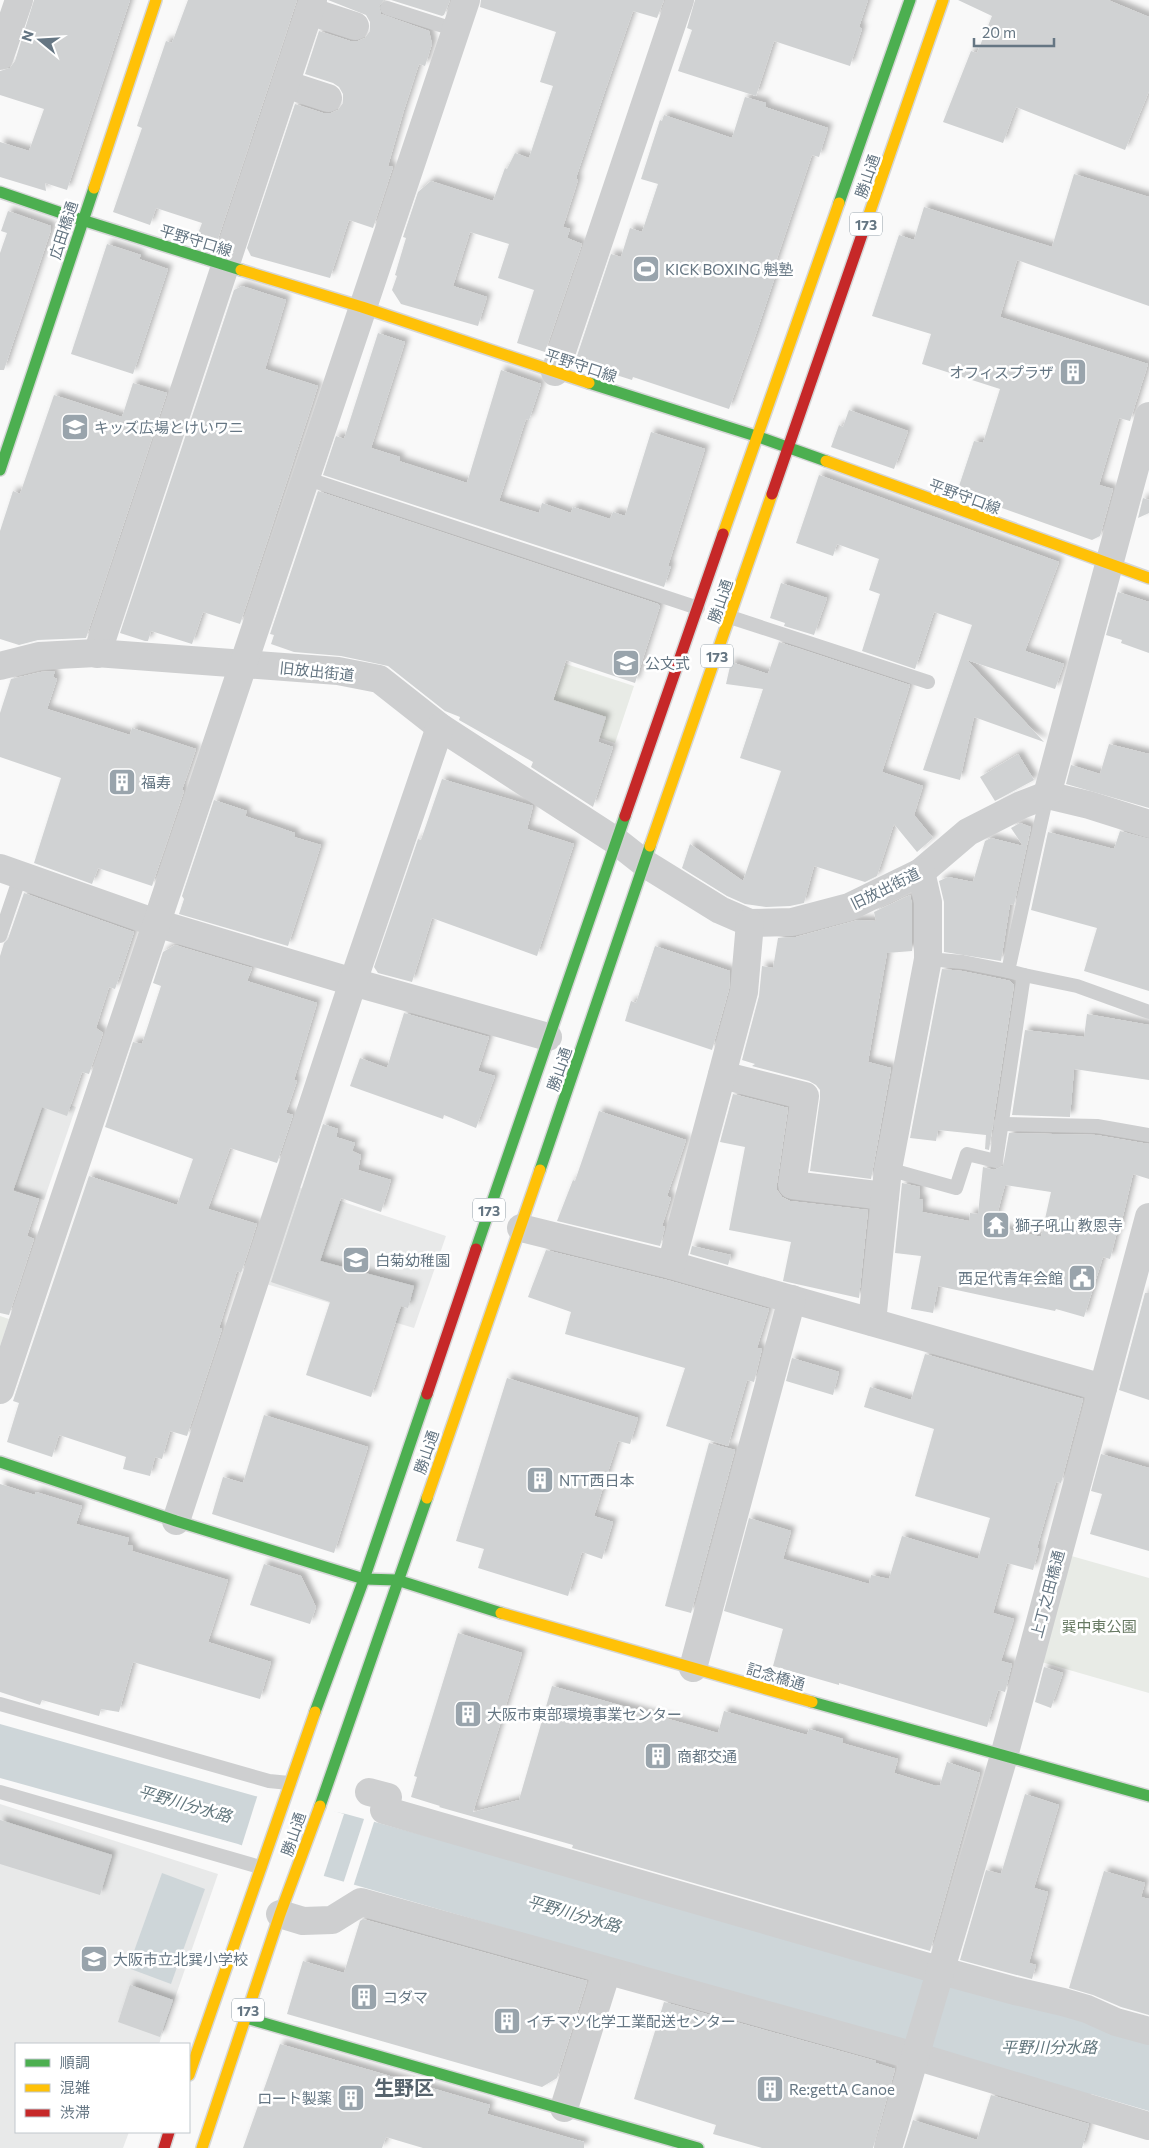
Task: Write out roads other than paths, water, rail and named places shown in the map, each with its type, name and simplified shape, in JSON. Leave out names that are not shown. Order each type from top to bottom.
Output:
[{"type":"main road","name":"広田橋通","points":[[0,470],[156,0]]},
{"type":"main road","name":"勝山通","points":[[190,2072],[287,1789],[364,1580],[548,1037],[910,0]]},
{"type":"main road","name":"勝山通","points":[[202,2148],[280,1914],[521,1228],[644,862],[944,0]]},
{"type":"main road","name":"平野守口線","points":[[0,192],[82,220],[362,307],[555,372],[759,437],[1149,578]]},
{"type":"main road","name":"記念橋通","points":[[0,1462],[176,1521],[364,1580],[397,1580],[546,1626],[1149,1796]]},
{"type":"main road","points":[[246,2018],[698,2148]]},
{"type":"main road","points":[[164,2148],[169,2133]]},
{"type":"street","points":[[0,56],[19,0]]},
{"type":"street","points":[[0,1390],[466,0]]},
{"type":"street","points":[[555,372],[680,0]]},
{"type":"street","points":[[98,654],[311,6],[355,26]]},
{"type":"street","points":[[285,84],[328,98]]},
{"type":"street","points":[[1149,416],[1047,795],[1089,805],[1149,824]]},
{"type":"street","name":"旧放出街道","points":[[0,666],[39,656],[98,654],[338,671],[379,679],[440,727],[616,841],[644,862],[720,910],[750,923],[792,922],[849,907],[921,872],[968,832],[1021,805],[1047,795]]},
{"type":"street","points":[[176,1521],[353,982],[440,727]]},
{"type":"street","points":[[10,871],[156,923],[353,982],[548,1037]]},
{"type":"street","points":[[872,1322],[888,1169],[928,960],[928,902],[921,872]]},
{"type":"street","points":[[671,1265],[744,992],[750,923]]},
{"type":"street","points":[[722,1075],[806,1096],[792,1185],[885,1196]]},
{"type":"street","name":"上丁之田橋通","points":[[916,2055],[1004,1756],[1103,1388],[1138,1302],[1149,1217]]},
{"type":"street","points":[[521,1228],[671,1265],[1103,1388]]},
{"type":"street","points":[[693,1668],[792,1299]]},
{"type":"street","points":[[369,1792],[388,1797],[384,1810],[941,1973],[1071,2004],[1116,2022],[1149,2031]]},
{"type":"street","points":[[280,1914],[303,1921],[332,1920],[362,1902],[916,2055],[1149,2126]]},
{"type":"street","points":[[564,2108],[607,1971]]},
{"type":"street","points":[[888,2148],[916,2055]]},
{"type":"lane","points":[[387,8],[456,30]]},
{"type":"lane","points":[[305,478],[698,608]]},
{"type":"lane","points":[[730,617],[928,682]]},
{"type":"lane","points":[[1008,971],[1047,795]]},
{"type":"lane","points":[[0,936],[10,871]]},
{"type":"lane","points":[[928,960],[963,962],[1077,986],[1149,1012]]},
{"type":"lane","points":[[888,1169],[956,1188],[967,1154],[996,1161],[1000,1124],[1024,975]]},
{"type":"lane","points":[[1000,1124],[1097,1126],[1149,1134]]},
{"type":"lane","points":[[0,1704],[269,1780],[287,1789]]},
{"type":"lane","points":[[0,1792],[261,1864]]},
{"type":"water","name":"平野川分水路","points":[[0,1724],[255,1796],[346,1814],[1149,2036],[1149,2111],[1091,2094],[1065,2095],[902,2043],[324,1876],[238,1844],[0,1778]]},
{"type":"water","points":[[162,1873],[205,1889],[171,1984],[128,1968]]},
{"type":"place","name":"KICK BOXING 魁塾","points":[[646,269]]},
{"type":"place","name":"オフィスプラザ","points":[[1073,372]]},
{"type":"place","name":"キッズ広場とけいワニ","points":[[75,427]]},
{"type":"place","name":"公文式","points":[[626,663]]},
{"type":"place","name":"福寿","points":[[122,782]]},
{"type":"place","name":"獅子吼山 教恩寺","points":[[996,1225]]},
{"type":"place","name":"白菊幼稚園","points":[[356,1260]]},
{"type":"place","name":"西足代青年会館","points":[[1082,1278]]},
{"type":"place","name":"NTT西日本","points":[[540,1480]]},
{"type":"place","name":"大阪市東部環境事業センター","points":[[468,1714]]},
{"type":"place","name":"商都交通","points":[[658,1756]]},
{"type":"place","name":"大阪市立北巽小学校","points":[[94,1959]]},
{"type":"place","name":"コダマ","points":[[364,1997]]},
{"type":"place","name":"イチマツ化学工業配送センター","points":[[507,2021]]},
{"type":"place","name":"Re:gettA Canoe","points":[[770,2089]]},
{"type":"place","name":"ロート製薬","points":[[351,2098]]},
{"type":"district","name":"生野区","points":[[404,2087]]},
{"type":"park label","name":"巽中東公園","points":[[1099,1626]]}]
